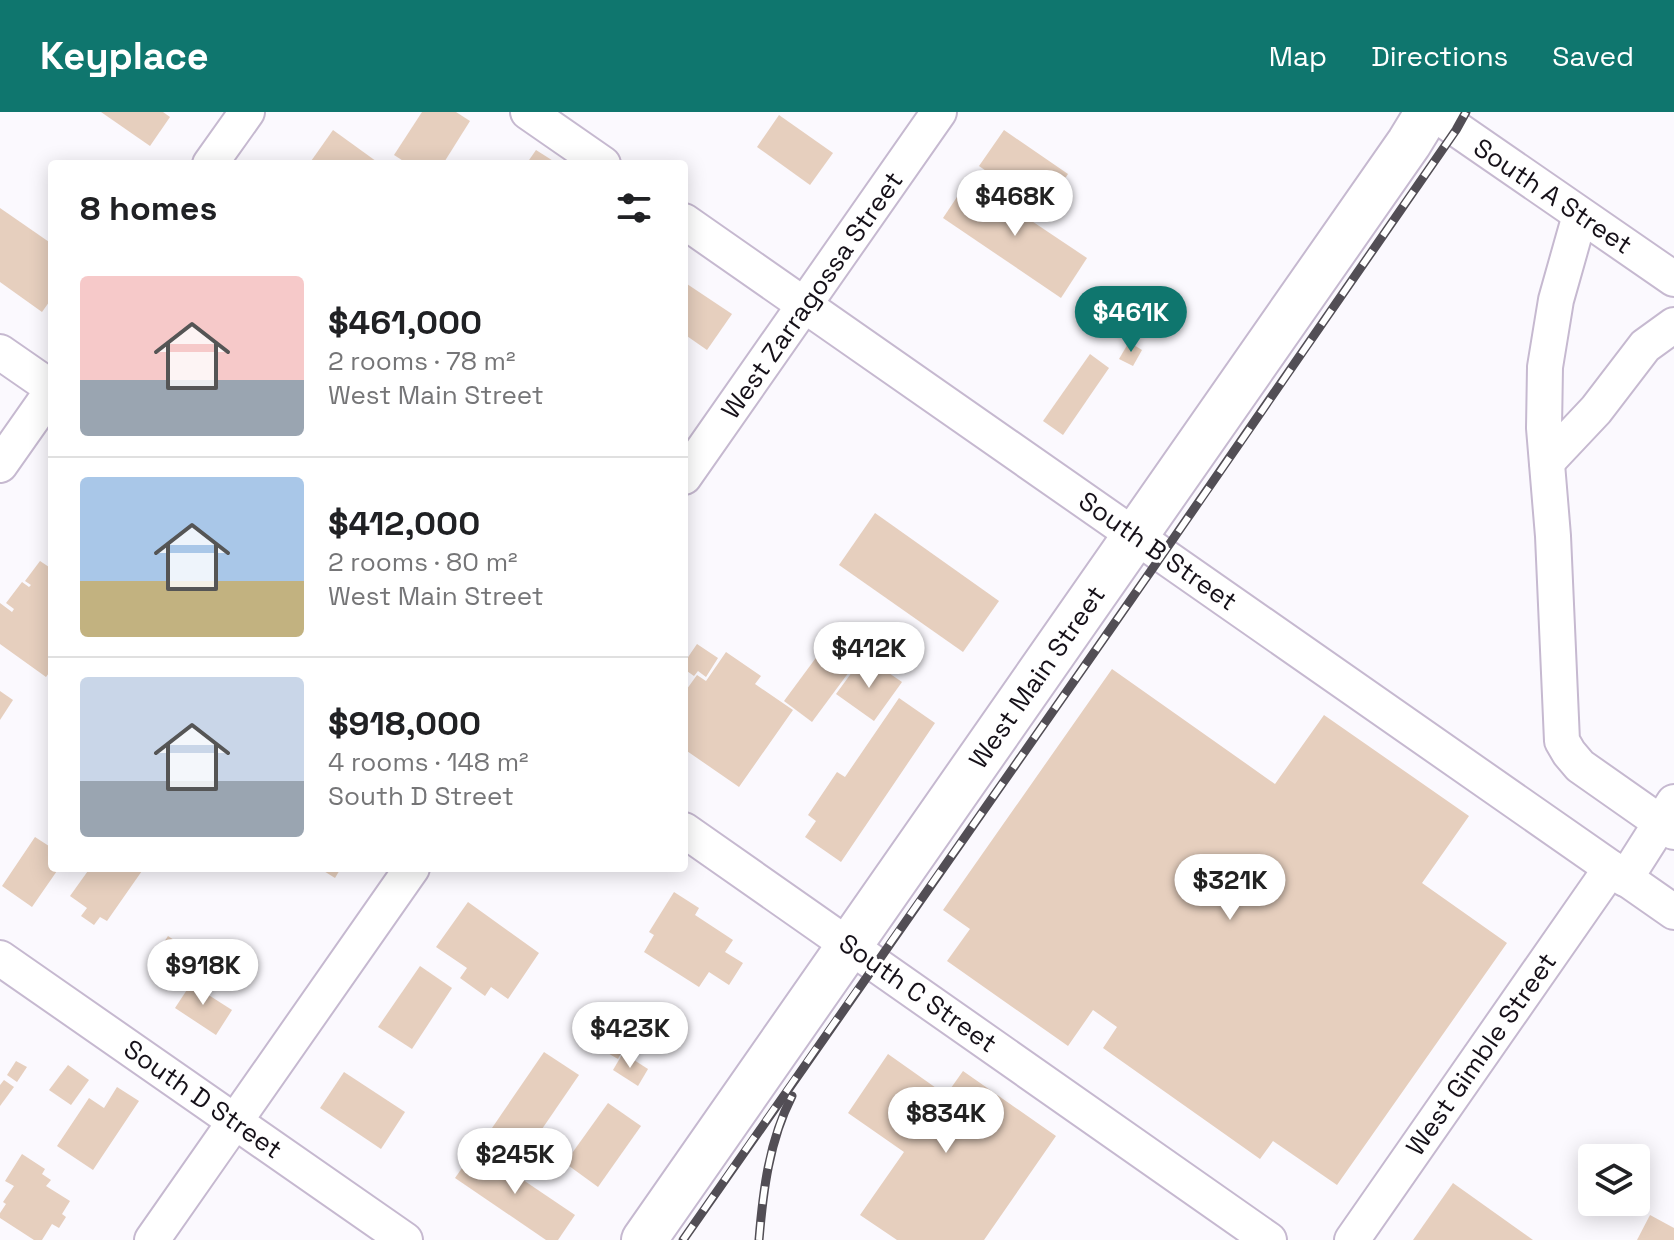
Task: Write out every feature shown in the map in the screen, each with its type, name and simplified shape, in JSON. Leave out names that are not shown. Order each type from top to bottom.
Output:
[{"type":"main road","name":"West Main Street","points":[[644,1240],[1430,112]]},
{"type":"street","points":[[213,160],[247,112]]},
{"type":"street","points":[[528,112],[597,160]]},
{"type":"street","name":"West Zarragossa Street","points":[[688,471],[939,112]]},
{"type":"street","name":"South A Street","points":[[1430,112],[1674,279]]},
{"type":"street","points":[[1580,215],[1556,300],[1545,367],[1544,428],[1559,641],[1562,741],[1580,766],[1670,820]]},
{"type":"street","name":"South B Street","points":[[688,224],[1674,912]]},
{"type":"street","points":[[1547,462],[1596,410],[1645,346],[1674,325]]},
{"type":"street","points":[[0,352],[48,386]]},
{"type":"street","points":[[0,465],[48,395]]},
{"type":"street","name":"West Gimble Street","points":[[1352,1240],[1623,877],[1670,820]]},
{"type":"street","name":"South C Street","points":[[688,833],[1269,1240]]},
{"type":"street","points":[[152,1240],[409,872]]},
{"type":"street","name":"South D Street","points":[[0,958],[405,1240]]},
{"type":"building","points":[[101,112],[163,112],[170,117],[150,146]]},
{"type":"building","points":[[422,112],[456,112],[470,121],[446,160],[402,160],[394,155]]},
{"type":"building","points":[[779,115],[833,153],[810,185],[757,147]]},
{"type":"building","points":[[333,130],[374,160],[312,160]]},
{"type":"building","points":[[1004,130],[1068,174],[1060,186],[1069,192],[1052,218],[1029,202],[1025,208],[1011,199],[1016,192],[979,166]]},
{"type":"building","points":[[536,150],[552,160],[529,160]]},
{"type":"building","points":[[969,179],[1087,258],[1061,298],[943,218]]},
{"type":"building","points":[[0,208],[48,241],[48,304],[42,312],[0,282]]},
{"type":"building","points":[[688,285],[732,314],[707,350],[688,337]]},
{"type":"building","points":[[1129,342],[1142,350],[1133,366],[1119,359]]},
{"type":"building","points":[[1090,354],[1109,368],[1063,435],[1043,421]]},
{"type":"building","points":[[875,513],[999,601],[963,652],[839,565]]},
{"type":"building","points":[[40,561],[48,566],[46,677],[0,644],[0,603],[12,612],[14,609],[6,603],[22,582],[29,587],[31,585],[25,581]]},
{"type":"building","points":[[835,632],[863,653],[812,722],[784,701]]},
{"type":"building","points":[[697,644],[718,658],[706,677],[698,671],[694,676],[688,672],[688,657]]},
{"type":"building","points":[[726,652],[761,676],[755,684],[793,710],[739,787],[688,752],[688,687],[697,675],[706,681]]},
{"type":"building","points":[[870,660],[902,682],[874,721],[836,694],[855,668],[861,672]]},
{"type":"building","points":[[1112,669],[1275,784],[1324,715],[1469,816],[1422,883],[1507,943],[1337,1185],[1273,1141],[1260,1159],[1103,1048],[1117,1027],[1093,1010],[1068,1046],[947,961],[970,929],[943,910]]},
{"type":"building","points":[[0,691],[13,700],[0,720]]},
{"type":"building","points":[[899,698],[935,723],[841,862],[805,837],[816,821],[808,815],[837,772],[845,777]]},
{"type":"building","points":[[35,837],[48,845],[48,872],[56,872],[32,907],[2,886]]},
{"type":"building","points":[[87,872],[141,872],[107,921],[100,917],[94,925],[81,916],[87,908],[70,896]]},
{"type":"building","points":[[674,892],[699,908],[695,915],[733,940],[725,952],[743,963],[729,985],[709,972],[699,987],[644,952],[654,935],[649,932]]},
{"type":"building","points":[[468,902],[539,953],[508,999],[491,987],[485,996],[460,978],[467,968],[436,947]]},
{"type":"building","points":[[168,936],[183,946],[175,957],[160,948]]},
{"type":"building","points":[[420,966],[452,988],[412,1049],[378,1027]]},
{"type":"building","points":[[196,976],[212,987],[207,994],[232,1010],[216,1035],[175,1008]]},
{"type":"building","points":[[608,1032],[627,1042],[618,1059],[599,1048]]},
{"type":"building","points":[[544,1052],[579,1075],[516,1167],[481,1144]]},
{"type":"building","points":[[623,1053],[648,1069],[638,1086],[613,1070]]},
{"type":"building","points":[[888,1054],[946,1095],[963,1071],[1056,1136],[984,1240],[897,1240],[860,1215],[904,1152],[848,1113]]},
{"type":"building","points":[[16,1061],[27,1067],[17,1082],[7,1075]]},
{"type":"building","points":[[68,1065],[89,1080],[71,1105],[49,1090]]},
{"type":"building","points":[[344,1072],[405,1112],[381,1149],[320,1108]]},
{"type":"building","points":[[4,1080],[14,1087],[0,1106],[0,1085]]},
{"type":"building","points":[[117,1087],[139,1101],[93,1170],[57,1146],[89,1098],[104,1108]]},
{"type":"building","points":[[608,1103],[641,1126],[598,1187],[565,1163]]},
{"type":"building","points":[[476,1148],[575,1215],[558,1240],[546,1240],[455,1178]]},
{"type":"building","points":[[22,1154],[45,1169],[42,1174],[51,1180],[46,1186],[70,1201],[62,1214],[66,1217],[59,1228],[52,1224],[42,1240],[34,1240],[0,1218],[6,1204],[3,1202],[14,1186],[5,1181]]},
{"type":"building","points":[[1453,1183],[1533,1240],[1413,1240]]},
{"type":"building","points":[[1650,1215],[1674,1228],[1674,1240],[1637,1240]]},
{"type":"railway","points":[[683,1240],[1199,502],[1466,112]]},
{"type":"railway","points":[[759,1240],[773,1148],[792,1096]]}]
